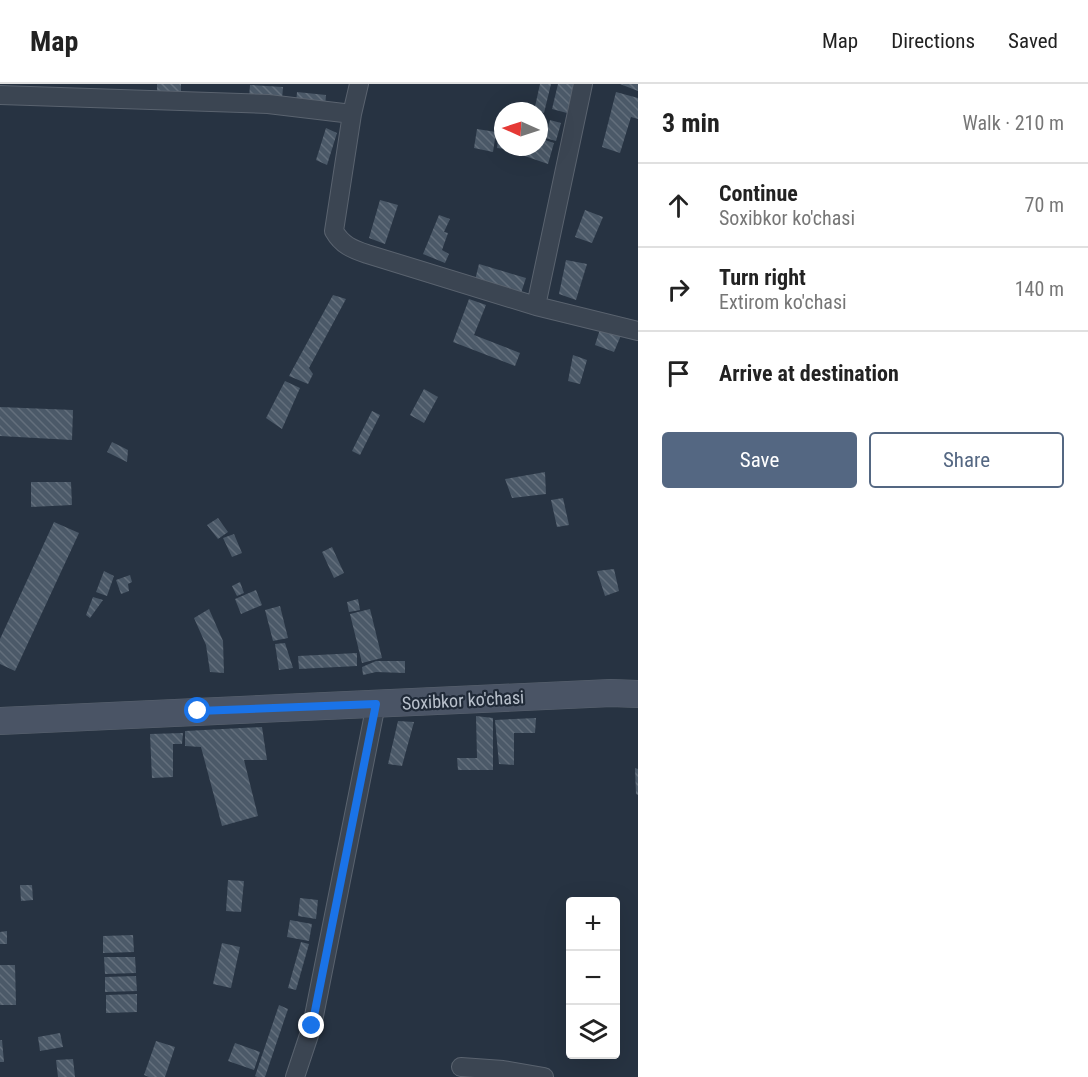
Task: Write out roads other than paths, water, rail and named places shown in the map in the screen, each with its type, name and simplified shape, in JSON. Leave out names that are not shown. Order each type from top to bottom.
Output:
[{"type":"main road","name":"Soxibkor ko'chasi","points":[[0,721],[611,693],[638,694]]},
{"type":"street","points":[[358,84],[334,231],[349,248],[536,306],[638,331]]},
{"type":"street","points":[[536,306],[583,84]]},
{"type":"street","points":[[0,95],[268,104],[352,114]]},
{"type":"street","points":[[295,1077],[312,1026],[376,704]]},
{"type":"street","points":[[461,1067],[502,1070],[544,1077]]}]
